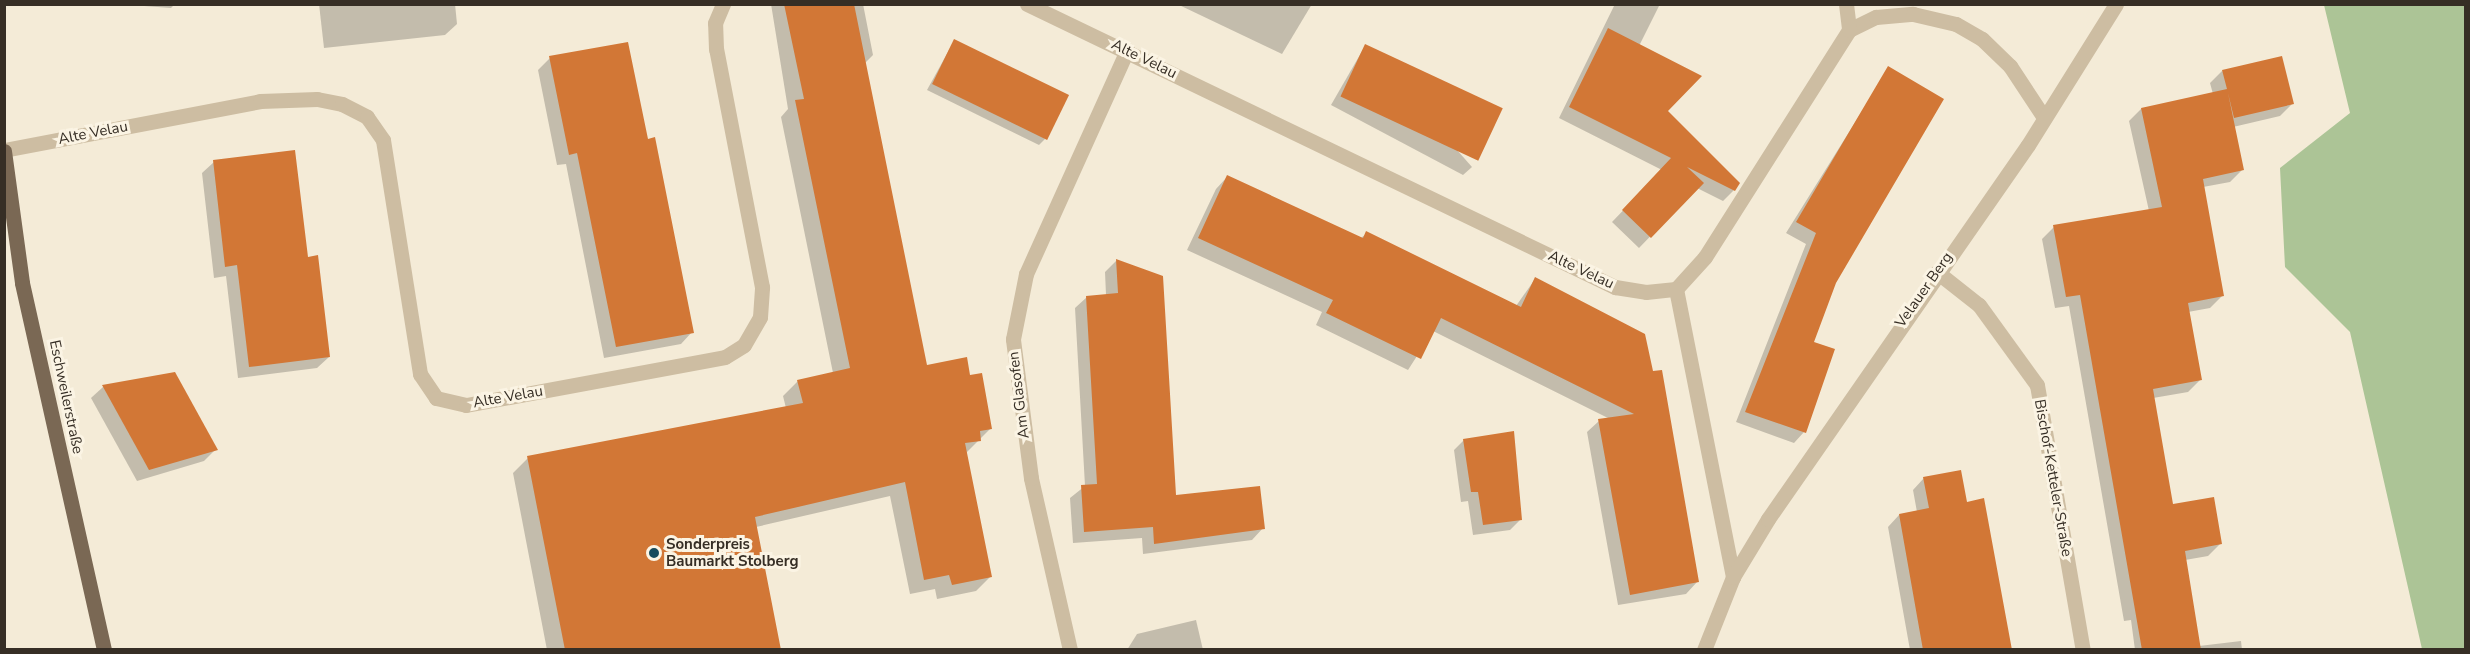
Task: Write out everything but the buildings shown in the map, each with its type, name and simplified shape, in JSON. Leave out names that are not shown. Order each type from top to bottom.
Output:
[{"type":"main road","name":"Eschweilerstraße","points":[[4,151],[22,283],[104,650]]},
{"type":"street","name":"Alte Velau","points":[[4,151],[260,101],[317,99],[342,104],[367,117],[383,140],[420,374],[436,398],[466,405],[725,357],[744,345],[760,317],[762,287],[717,49],[715,23],[723,4]]},
{"type":"street","name":"Alte Velau","points":[[1027,4],[1127,50],[1615,287],[1676,289]]},
{"type":"street","points":[[1846,4],[1849,30]]},
{"type":"street","name":"Velauer Berg","points":[[1704,650],[1733,577],[2116,4]]},
{"type":"street","points":[[1733,577],[1676,289],[1706,257],[1849,30],[1876,17],[1913,14],[1956,24],[1982,39],[2010,66],[2043,116]]},
{"type":"street","name":"Am Glasofen","points":[[1070,650],[1031,478],[1013,339],[1026,274],[1127,50]]},
{"type":"street","name":"Bischof-Ketteler-Straße","points":[[1937,272],[1979,305],[2037,384],[2083,650]]},
{"type":"green space","points":[[2324,5],[2465,5],[2465,649],[2422,649],[2350,332],[2285,267],[2280,168],[2350,113]]},
{"type":"place","name":"Sonderpreis Baumarkt Stolberg","points":[[654,553]]}]
